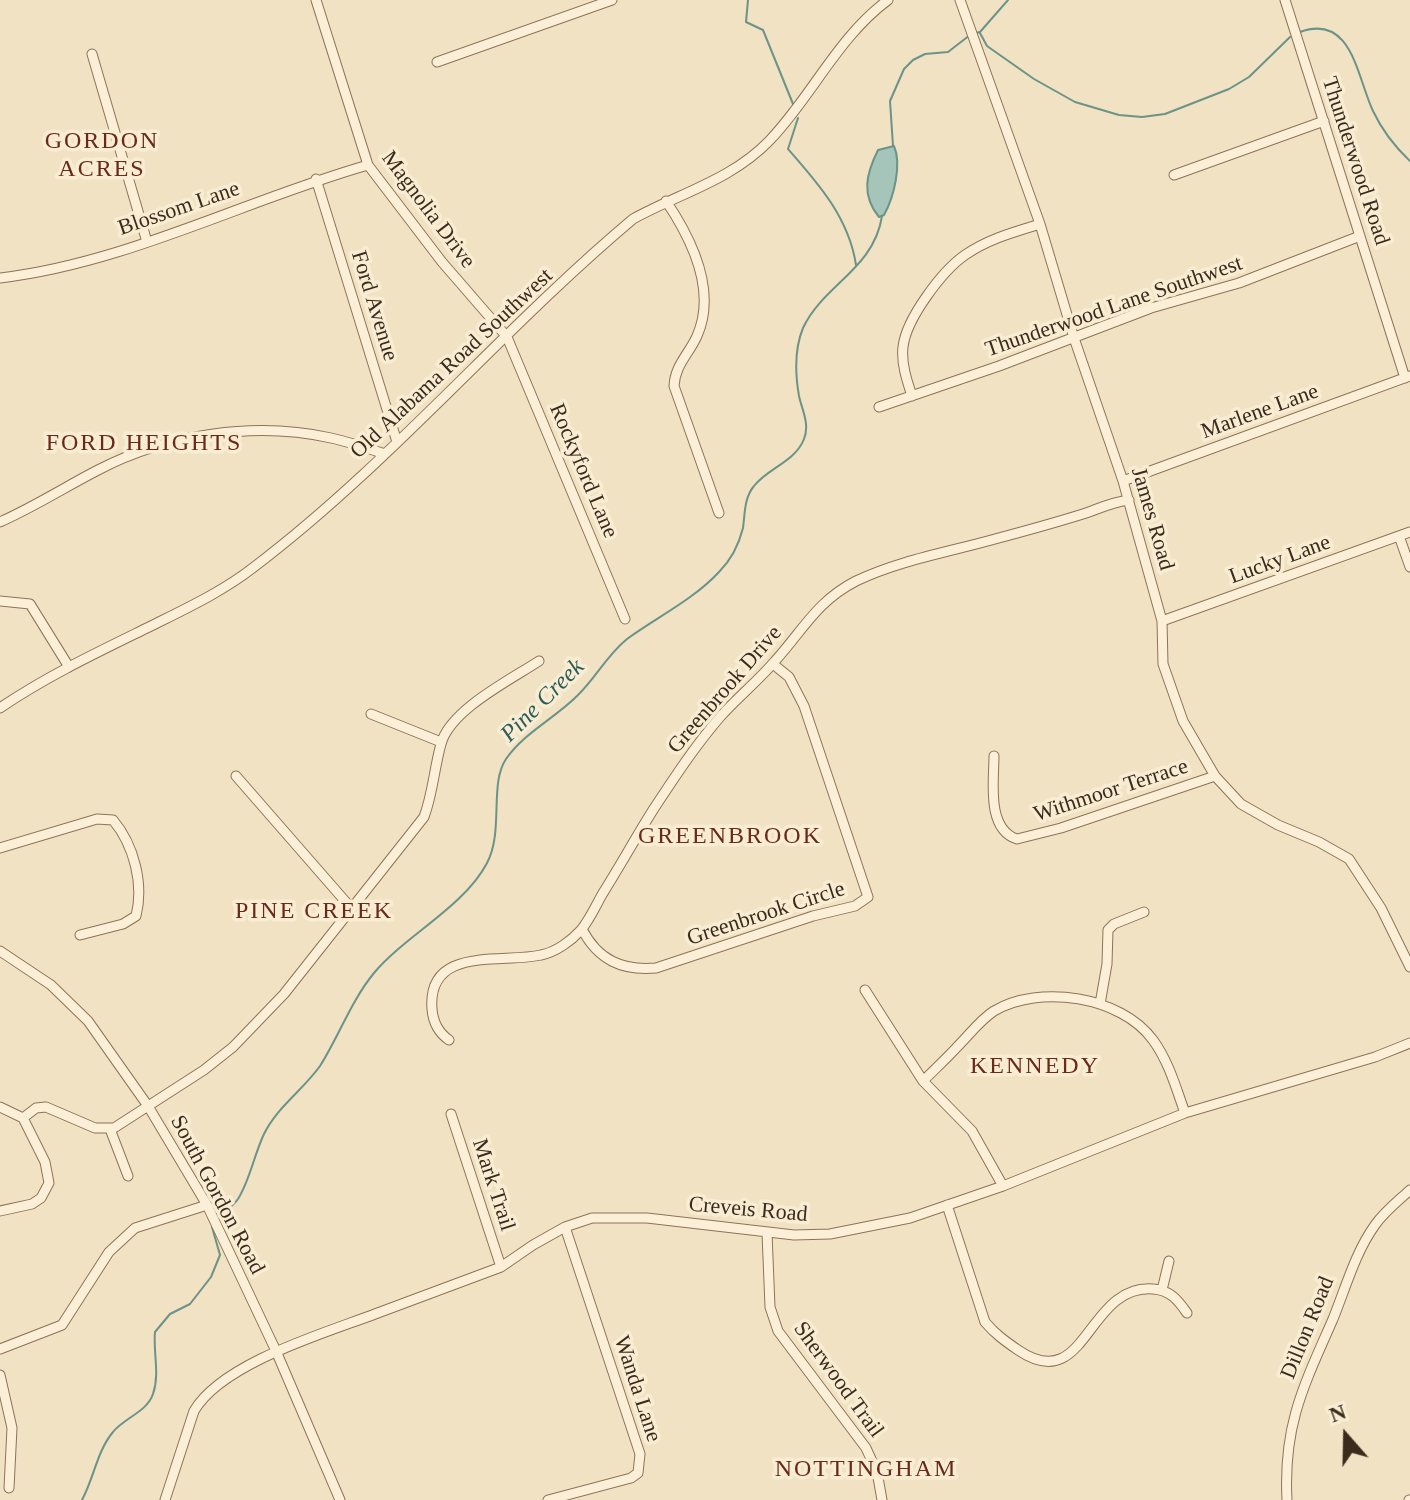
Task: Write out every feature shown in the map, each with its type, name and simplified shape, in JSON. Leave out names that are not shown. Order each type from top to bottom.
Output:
[{"type":"street","name":"Magnolia Drive","points":[[316,0],[368,165],[442,262],[507,337]]},
{"type":"street","points":[[437,62],[612,0]]},
{"type":"street","name":"Old Alabama Road Southwest","points":[[0,708],[69,667],[226,588],[298,532],[385,454],[617,232],[633,219],[666,201],[724,177],[769,142],[801,105],[849,37],[888,0]]},
{"type":"street","name":"James Road","points":[[960,0],[1040,224],[1074,338],[1129,500],[1162,621],[1161,649],[1166,675],[1183,721],[1215,776],[1230,795],[1251,811],[1349,859],[1381,908],[1410,967]]},
{"type":"street","name":"Thunderwood Road","points":[[1285,0],[1408,377]]},
{"type":"street","points":[[92,54],[147,242]]},
{"type":"street","points":[[1174,175],[1324,121]]},
{"type":"street","name":"Blossom Lane","points":[[0,278],[50,269],[147,242],[316,179],[368,165]]},
{"type":"street","name":"Ford Avenue","points":[[316,179],[397,442]]},
{"type":"street","points":[[666,201],[692,252],[705,295],[702,325],[678,365],[674,386],[719,513]]},
{"type":"street","points":[[912,396],[905,371],[905,340],[923,304],[945,273],[965,255],[1000,236],[1040,224]]},
{"type":"street","name":"Thunderwood Lane Southwest","points":[[879,407],[1151,308],[1239,283],[1360,236]]},
{"type":"street","name":"Rockyford Lane","points":[[507,337],[625,619]]},
{"type":"street","name":"Marlene Lane","points":[[1123,481],[1408,377]]},
{"type":"street","points":[[0,522],[128,457],[194,437],[279,432],[330,437],[385,454]]},
{"type":"street","name":"Greenbrook Drive","points":[[449,1040],[436,1025],[432,1004],[436,987],[446,972],[474,960],[543,955],[556,951],[582,929],[651,812],[693,750],[756,678],[773,664],[812,614],[856,581],[939,552],[1129,500]]},
{"type":"street","name":"Lucky Lane","points":[[1162,621],[1410,532]]},
{"type":"street","points":[[1399,536],[1410,567]]},
{"type":"street","points":[[0,601],[30,604],[69,667]]},
{"type":"street","points":[[23,1118],[36,1108],[46,1107],[90,1127],[110,1129],[119,1126],[233,1047],[284,994],[424,817],[431,799],[441,742],[457,717],[539,661]]},
{"type":"street","name":"Greenbrook Circle","points":[[582,929],[591,945],[606,960],[629,968],[656,968],[813,916],[855,906],[868,897],[804,706],[789,677],[773,664]]},
{"type":"street","points":[[371,714],[441,742]]},
{"type":"street","name":"Withmoor Terrace","points":[[994,756],[992,793],[997,816],[1005,832],[1017,839],[1061,828],[1215,776]]},
{"type":"street","points":[[236,776],[352,909]]},
{"type":"street","points":[[0,848],[97,819],[113,820],[121,830],[137,870],[140,902],[136,916],[123,924],[80,935]]},
{"type":"street","points":[[1100,1004],[1107,964],[1108,930],[1114,924],[1144,912]]},
{"type":"street","name":"South Gordon Road","points":[[0,951],[51,985],[88,1021],[148,1106],[207,1205],[276,1351],[340,1500]]},
{"type":"street","points":[[865,990],[923,1081],[972,1131],[1003,1186]]},
{"type":"street","points":[[923,1081],[991,1013],[1008,1004],[1035,998],[1067,999],[1100,1004],[1122,1013],[1151,1037],[1172,1074],[1185,1113]]},
{"type":"street","name":"Creveis Road","points":[[165,1500],[194,1411],[202,1398],[225,1380],[276,1351],[501,1267],[565,1227],[592,1218],[616,1217],[794,1235],[830,1234],[910,1218],[1003,1186],[1185,1113],[1375,1057],[1410,1043]]},
{"type":"street","points":[[0,1107],[23,1118],[45,1162],[49,1183],[41,1198],[32,1204],[0,1211]]},
{"type":"street","name":"Mark Trail","points":[[451,1114],[501,1267]]},
{"type":"street","points":[[110,1129],[128,1176]]},
{"type":"street","name":"Dillon Road","points":[[1287,1500],[1286,1466],[1298,1398],[1363,1245],[1381,1218],[1410,1190]]},
{"type":"street","points":[[0,1349],[62,1325],[109,1252],[135,1228],[207,1205]]},
{"type":"street","points":[[947,1205],[985,1322],[994,1334],[1036,1362],[1053,1363],[1066,1358],[1114,1302],[1131,1292],[1162,1290],[1177,1298],[1187,1313]]},
{"type":"street","name":"Wanda Lane","points":[[548,1500],[631,1478],[638,1473],[641,1464],[565,1227]]},
{"type":"street","name":"Sherwood Trail","points":[[767,1233],[770,1307],[778,1331],[866,1448],[877,1472],[882,1500]]},
{"type":"street","points":[[1162,1290],[1169,1261]]},
{"type":"street","points":[[0,1375],[12,1428],[9,1488]]},
{"type":"water","points":[[894,146],[897,162],[894,190],[888,208],[879,217],[870,201],[868,176],[878,150]]},
{"type":"waterway","points":[[748,0],[746,22],[763,30],[793,104]]},
{"type":"waterway","points":[[976,33],[1008,0]]},
{"type":"waterway","points":[[1300,32],[1317,29],[1331,32],[1342,40],[1357,66],[1377,118],[1389,138],[1410,161]]},
{"type":"waterway","points":[[980,33],[987,46],[1034,79],[1075,102],[1119,115],[1142,117],[1165,114],[1229,89],[1249,77],[1290,37]]},
{"type":"waterway","points":[[893,146],[890,101],[904,69],[925,54],[948,52],[970,35]]},
{"type":"waterway","points":[[798,118],[788,149],[831,202],[847,232],[856,265]]},
{"type":"waterway","name":"Pine Creek","points":[[220,1217],[242,1192],[269,1124],[320,1066],[374,973],[450,907],[477,879],[487,863],[495,837],[498,781],[506,759],[522,741],[577,696],[627,639],[698,591],[731,557],[743,528],[751,491],[760,480],[794,454],[806,433],[796,370],[803,328],[812,313],[869,250],[882,216]]},
{"type":"waterway","name":"Pine Creek","points":[[82,1500],[108,1439],[118,1427],[146,1406],[153,1394],[156,1379],[155,1332],[170,1314],[190,1304],[211,1277],[220,1255],[212,1227]]},
{"type":"district","name":"GORDON ACRES","points":[[102,156]]},
{"type":"district","name":"FORD HEIGHTS","points":[[144,444]]},
{"type":"district","name":"GREENBROOK","points":[[730,837]]},
{"type":"district","name":"PINE CREEK","points":[[314,912]]},
{"type":"district","name":"KENNEDY","points":[[1035,1067]]},
{"type":"district","name":"NOTTINGHAM","points":[[866,1470]]}]
